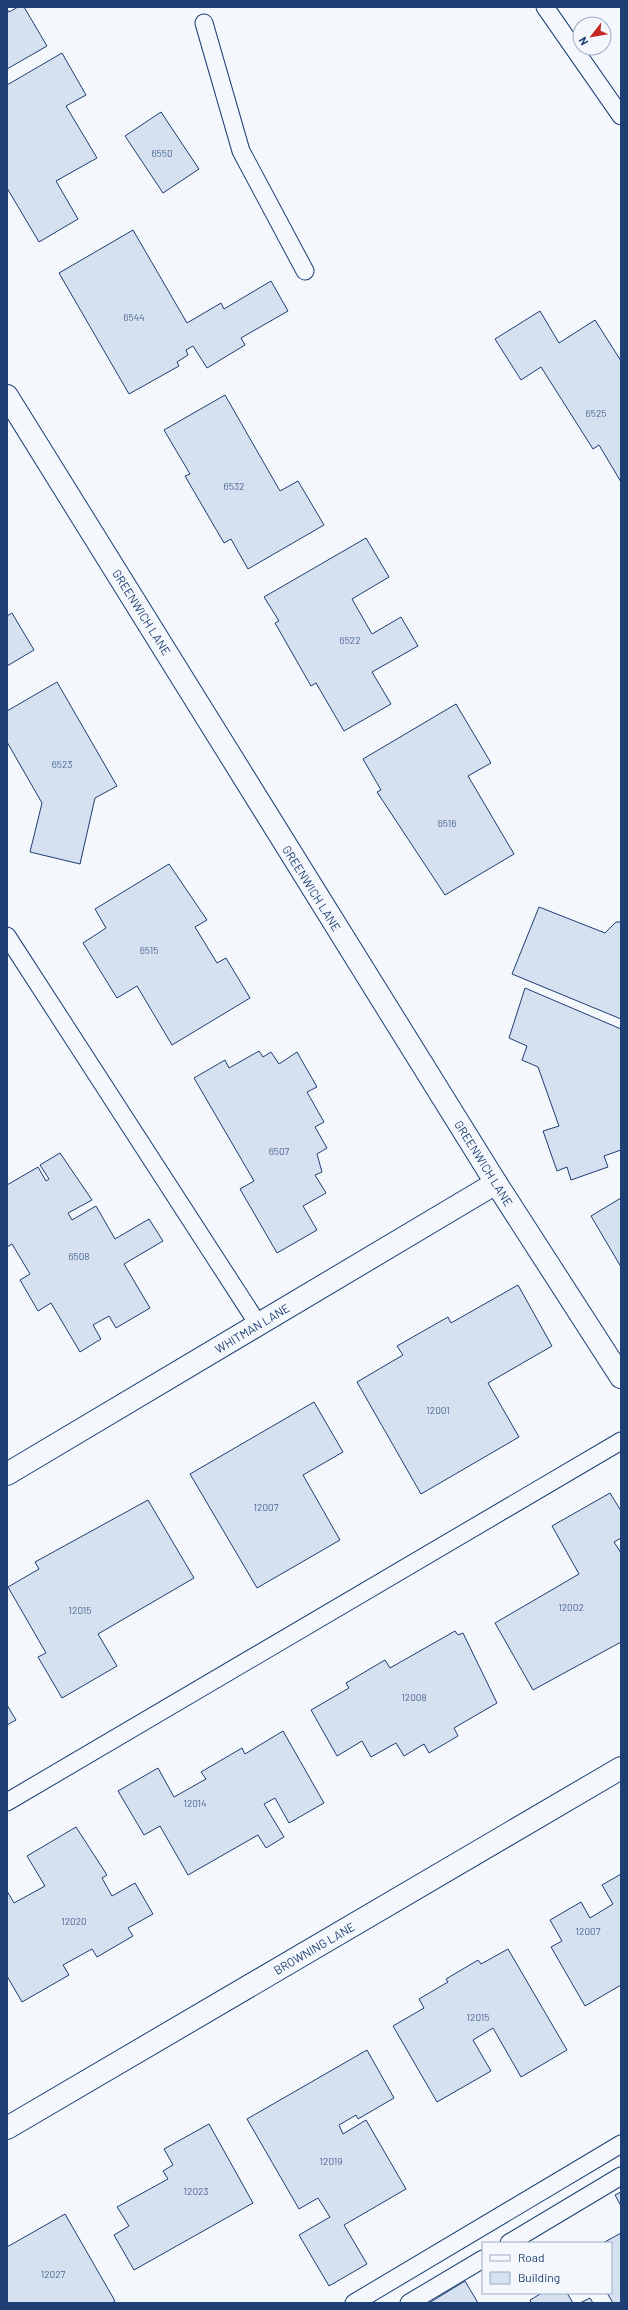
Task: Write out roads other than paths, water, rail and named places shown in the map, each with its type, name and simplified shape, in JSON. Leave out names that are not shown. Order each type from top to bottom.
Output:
[{"type":"street","name":"GREENWICH LANE","points":[[7,396],[496,1183],[621,1377]]},
{"type":"street","name":"WHITMAN LANE","points":[[10,1465],[258,1324],[496,1183]]},
{"type":"street","name":"BROWNING LANE","points":[[7,2128],[621,1768]]},
{"type":"lane","points":[[545,7],[621,116]]},
{"type":"lane","points":[[204,23],[241,151],[305,271]]},
{"type":"lane","points":[[7,936],[258,1324]]},
{"type":"lane","points":[[7,1802],[621,1441]]},
{"type":"lane","points":[[354,2303],[621,2144]]},
{"type":"lane","points":[[511,2242],[621,2176]]},
{"type":"lane","points":[[409,2303],[482,2259]]}]
